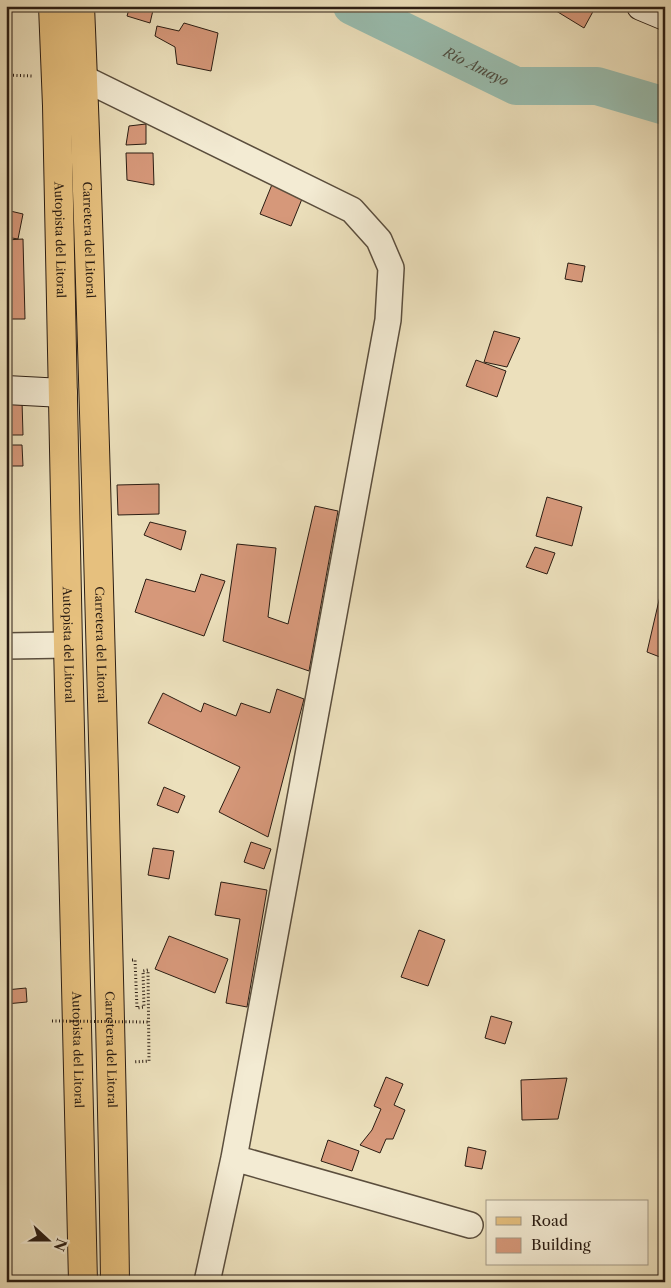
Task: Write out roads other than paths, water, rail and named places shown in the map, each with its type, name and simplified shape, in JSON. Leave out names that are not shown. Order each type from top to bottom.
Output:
[{"type":"main road","name":"Autopista del Litoral","points":[[52,6],[57,106],[83,1282]]},
{"type":"main road","name":"Carretera del Litoral","points":[[80,6],[88,198],[102,668],[115,1282]]},
{"type":"street","points":[[641,6],[665,16]]},
{"type":"street","points":[[83,78],[352,210],[379,240],[390,268],[388,320],[234,1158],[207,1282]]},
{"type":"street","points":[[6,390],[63,393]]},
{"type":"street","points":[[6,646],[68,646]]},
{"type":"street","points":[[234,1158],[470,1224]]},
{"type":"waterway","name":"Río Amayo","points":[[352,6],[516,86],[597,86],[665,106]]}]
